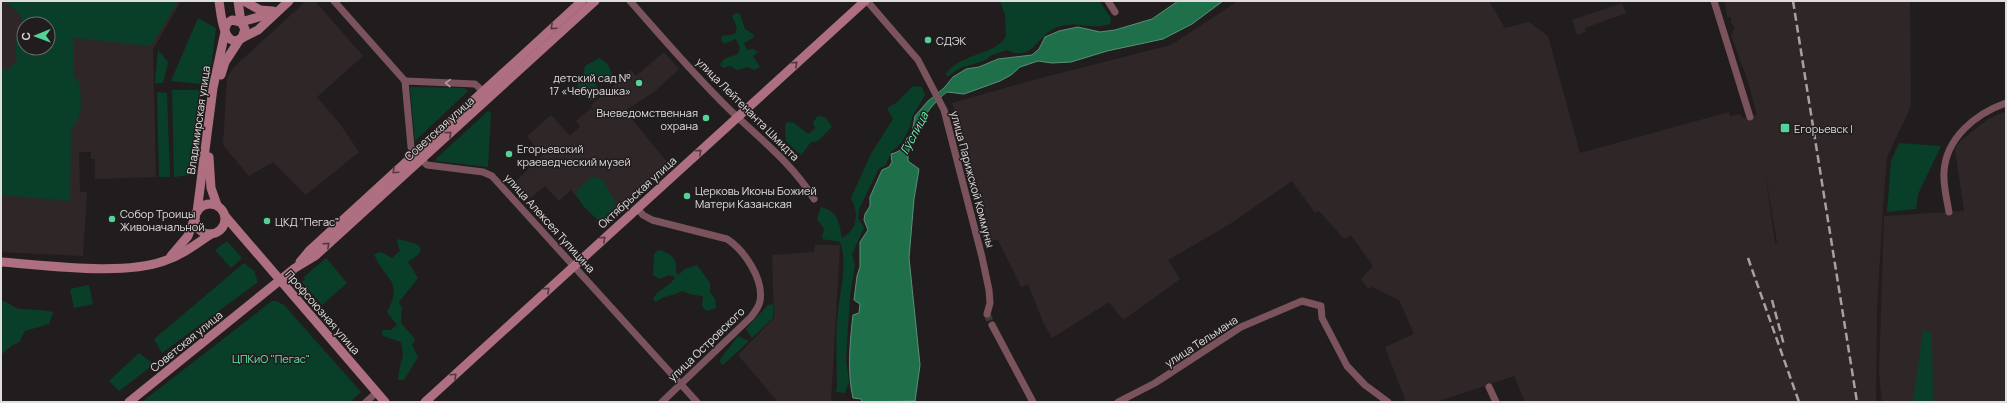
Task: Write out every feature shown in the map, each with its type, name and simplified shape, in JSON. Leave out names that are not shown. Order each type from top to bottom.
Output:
[{"type":"street","points":[[219,1],[225,30],[230,40],[241,39],[258,30],[289,1]]},
{"type":"street","points":[[238,1],[241,22],[245,30],[241,39]]},
{"type":"street","points":[[244,1],[260,10],[277,11]]},
{"type":"street","points":[[334,1],[404,81],[411,147],[417,157]]},
{"type":"street","name":"Советская улица","points":[[417,157],[484,92],[582,1]]},
{"type":"street","name":"Советская улица","points":[[129,402],[280,281],[295,268],[310,250],[595,1]]},
{"type":"street","name":"улица Лейтенанта Шмидта","points":[[630,1],[738,117],[791,168],[805,184],[814,199]]},
{"type":"street","name":"Октябрьская улица","points":[[425,402],[866,1]]},
{"type":"street","name":"улица Парижской Коммуны","points":[[866,1],[918,60],[944,110],[982,257],[989,290],[990,303],[987,314]]},
{"type":"street","points":[[1108,1],[1115,12]]},
{"type":"street","points":[[1714,1],[1750,117]]},
{"type":"street","points":[[225,30],[227,23],[232,20],[241,22],[277,11]]},
{"type":"street","name":"Владимирская улица","points":[[163,262],[182,244],[196,215],[213,88],[225,30]]},
{"type":"street","name":"Владимирская улица","points":[[217,205],[210,178],[212,124],[222,68],[241,39]]},
{"type":"street","points":[[404,81],[475,84],[484,92]]},
{"type":"street","points":[[1949,212],[1944,173],[1947,156],[1954,140],[1970,123],[1995,107],[2006,103]]},
{"type":"street","name":"улица Алексея Тупицина","points":[[417,157],[427,165],[483,172],[492,176],[697,402]]},
{"type":"street","points":[[1,262],[98,268],[132,268],[163,262],[188,251],[214,233],[223,226],[225,216],[223,212],[217,205],[208,204],[203,206],[196,215],[198,227],[201,231],[214,233]]},
{"type":"street","name":"улица Островского","points":[[637,208],[643,215],[652,220],[727,239],[736,245],[750,261],[759,286],[760,301],[751,317],[662,402]]},
{"type":"street","name":"Профсоюзная улица","points":[[225,216],[243,239],[385,402]]},
{"type":"street","name":"Профсоюзная улица","points":[[214,233],[229,233],[243,239]]},
{"type":"street","name":"улица Тельмана","points":[[1118,402],[1155,383],[1241,327],[1302,301],[1321,306],[1322,318],[1348,366],[1364,385],[1388,402]]},
{"type":"street","points":[[992,325],[1033,402]]},
{"type":"street","points":[[1489,387],[1496,402]]},
{"type":"street","points":[[366,402],[377,392]]},
{"type":"shaded area","points":[[1,1],[181,1],[153,49],[156,177],[95,179],[95,159],[91,159],[91,152],[79,152],[80,192],[87,192],[83,256],[1,252]]},
{"type":"shaded area","points":[[306,1],[315,1],[363,56],[317,97],[340,124],[359,152],[306,195],[273,162],[249,176],[223,145],[227,78],[233,68]]},
{"type":"shaded area","points":[[1238,1],[1489,1],[1505,28],[1529,22],[1548,36],[1580,153],[1729,112],[1730,116],[1739,114],[1744,118],[1757,115],[1748,82],[1731,35],[1735,28],[1731,23],[1731,17],[1727,17],[1725,1],[1910,1],[1911,106],[1887,157],[1877,310],[1876,402],[1525,402],[1514,376],[1436,402],[1406,402],[1385,347],[1414,334],[1399,300],[1372,287],[1368,289],[1361,279],[1373,266],[1351,235],[1344,239],[1319,211],[1315,213],[1292,181],[1230,224],[1168,260],[1180,279],[1123,320],[1109,302],[1052,338],[1044,324],[1028,284],[1021,287],[998,240],[988,241],[952,103],[1037,79],[1171,45]],"holes":[[[1765,170],[1777,243],[1775,244]]]},
{"type":"shaded area","points":[[1622,3],[1626,13],[1585,28],[1586,32],[1577,35],[1572,20]]},
{"type":"shaded area","points":[[664,52],[679,69],[655,91],[625,111],[667,162],[601,224],[571,190],[559,201],[545,186],[529,199],[514,183],[542,156],[527,136],[551,115],[570,136],[580,126],[576,121],[591,108],[594,112],[591,105],[631,70],[636,76]]},
{"type":"shaded area","points":[[2006,111],[2006,402],[1882,402],[1879,374],[1884,216],[1964,211],[1955,149],[1958,143],[1988,119]]},
{"type":"shaded area","points":[[815,245],[840,245],[831,402],[778,402],[738,355],[774,318],[772,255],[814,252]]},
{"type":"green space","points":[[5,1],[178,1],[151,46],[73,38],[73,74],[80,84],[81,108],[78,119],[71,130],[70,201],[1,195],[1,69],[9,69],[17,60],[16,56],[56,56],[56,16],[21,16]]},
{"type":"green space","points":[[1000,1],[1099,1],[1111,18],[1110,24],[1102,26],[1070,25],[1055,28],[1048,32],[1028,51],[1016,53],[1007,50],[992,55],[984,61],[960,68],[947,77],[946,74],[956,64],[995,47],[1006,37],[1005,15]]},
{"type":"green space","points":[[736,13],[740,14],[745,29],[753,34],[754,37],[744,43],[747,50],[753,49],[758,52],[753,56],[760,67],[754,70],[748,67],[737,70],[730,66],[723,68],[720,65],[724,59],[738,54],[740,48],[736,39],[724,44],[721,40],[722,36],[735,34],[737,28],[732,16]]},
{"type":"green space","points":[[198,18],[216,28],[209,85],[171,81]]},
{"type":"green space","points":[[158,50],[168,62],[163,83],[155,83]]},
{"type":"green space","points":[[599,58],[608,66],[612,77],[608,81],[603,81],[596,76],[593,79],[601,94],[594,100],[588,100],[585,93],[580,97],[577,96],[578,83],[583,78],[585,66]]},
{"type":"green space","points":[[913,86],[922,87],[925,95],[912,117],[910,127],[902,142],[891,152],[886,165],[879,168],[859,209],[858,218],[864,228],[852,254],[855,265],[850,296],[846,360],[849,382],[845,393],[836,392],[837,330],[843,277],[843,259],[840,242],[822,239],[824,229],[817,219],[821,207],[831,211],[837,218],[842,238],[847,235],[854,226],[856,215],[854,203],[851,198],[871,154],[893,119],[887,108],[896,103]]},
{"type":"green space","points":[[410,87],[464,88],[468,91],[415,141]]},
{"type":"green space","points":[[172,90],[201,90],[189,175],[174,177]]},
{"type":"green space","points":[[157,92],[167,93],[170,177],[159,177]]},
{"type":"green space","points":[[488,111],[491,113],[488,167],[436,161],[436,159]]},
{"type":"green space","points":[[818,116],[825,117],[832,127],[818,141],[811,142],[801,155],[786,141],[785,126],[787,122],[794,123],[808,134],[815,129],[813,122]]},
{"type":"green space","points":[[1899,143],[1941,146],[1918,194],[1916,209],[1887,212],[1891,161]]},
{"type":"green space","points":[[592,177],[602,179],[615,201],[613,213],[602,222],[587,210],[576,193],[581,186]]},
{"type":"green space","points":[[398,239],[417,244],[421,249],[419,254],[408,262],[418,278],[399,302],[402,308],[401,323],[415,339],[412,345],[418,357],[404,380],[398,380],[403,355],[401,342],[383,336],[382,330],[391,330],[397,325],[387,312],[394,293],[393,287],[391,281],[378,263],[374,254],[381,252],[392,258],[400,251],[397,242]]},
{"type":"green space","points":[[227,241],[242,258],[231,268],[215,250]]},
{"type":"green space","points":[[658,250],[666,252],[672,257],[676,263],[676,272],[678,275],[685,269],[697,265],[710,283],[710,292],[715,299],[716,308],[707,311],[702,306],[703,296],[693,295],[682,291],[656,302],[653,299],[675,277],[669,275],[660,279],[653,275],[654,254]]},
{"type":"green space","points":[[326,258],[347,283],[322,305],[302,282],[305,279],[304,277]]},
{"type":"green space","points":[[244,263],[254,271],[258,282],[162,353],[154,339]]},
{"type":"green space","points":[[89,285],[93,304],[74,308],[70,289]]},
{"type":"green space","points":[[1,301],[4,301],[18,309],[53,312],[49,324],[25,331],[19,342],[11,346],[1,355]]},
{"type":"green space","name":"ЦПКиО \"Пегас\"","points":[[272,301],[276,301],[284,305],[361,392],[350,402],[142,402]]},
{"type":"green space","points":[[773,304],[773,318],[752,338],[746,329],[768,305]]},
{"type":"green space","points":[[1923,330],[1932,333],[1933,402],[1913,402]]},
{"type":"green space","points":[[738,336],[749,341],[723,365],[719,361]]},
{"type":"green space","points":[[139,353],[154,364],[119,391],[109,381]]},
{"type":"water","name":"Гуслица","points":[[1178,1],[1223,1],[1192,24],[1163,39],[1107,51],[1071,62],[1052,63],[1038,61],[1020,67],[1011,75],[1000,81],[964,94],[947,92],[926,113],[911,142],[908,161],[919,169],[914,199],[909,258],[920,365],[915,401],[862,402],[861,399],[853,398],[850,378],[850,346],[853,315],[859,313],[860,304],[854,300],[857,276],[860,267],[860,242],[868,230],[864,220],[865,214],[870,206],[870,197],[882,170],[889,167],[892,162],[891,154],[902,149],[907,138],[912,133],[915,116],[928,101],[944,88],[953,77],[966,69],[979,67],[998,59],[1032,55],[1039,49],[1045,37],[1059,31],[1078,27],[1100,32],[1115,30],[1152,19]]},
{"type":"tunnel","points":[[987,314],[992,325]]},
{"type":"railway","points":[[1793,1],[1857,402]]},
{"type":"railway","points":[[1748,258],[1799,402]]},
{"type":"railway","points":[[1772,300],[1784,345]]},
{"type":"place","name":"СДЭК","points":[[928,40]]},
{"type":"place","name":"детский сад № 17 «Чебурашка»","points":[[639,83]]},
{"type":"place","name":"Вневедомственная охрана","points":[[706,118]]},
{"type":"place","name":"Егорьевск I","points":[[1785,128]]},
{"type":"place","name":"Егорьевский краеведческий музей","points":[[509,154]]},
{"type":"place","name":"Церковь Иконы Божией Матери Казанская","points":[[687,196]]},
{"type":"place","name":"Собор Троицы Живоначальной","points":[[112,219]]},
{"type":"place","name":"ЦКД \"Пегас\"","points":[[267,221]]}]
